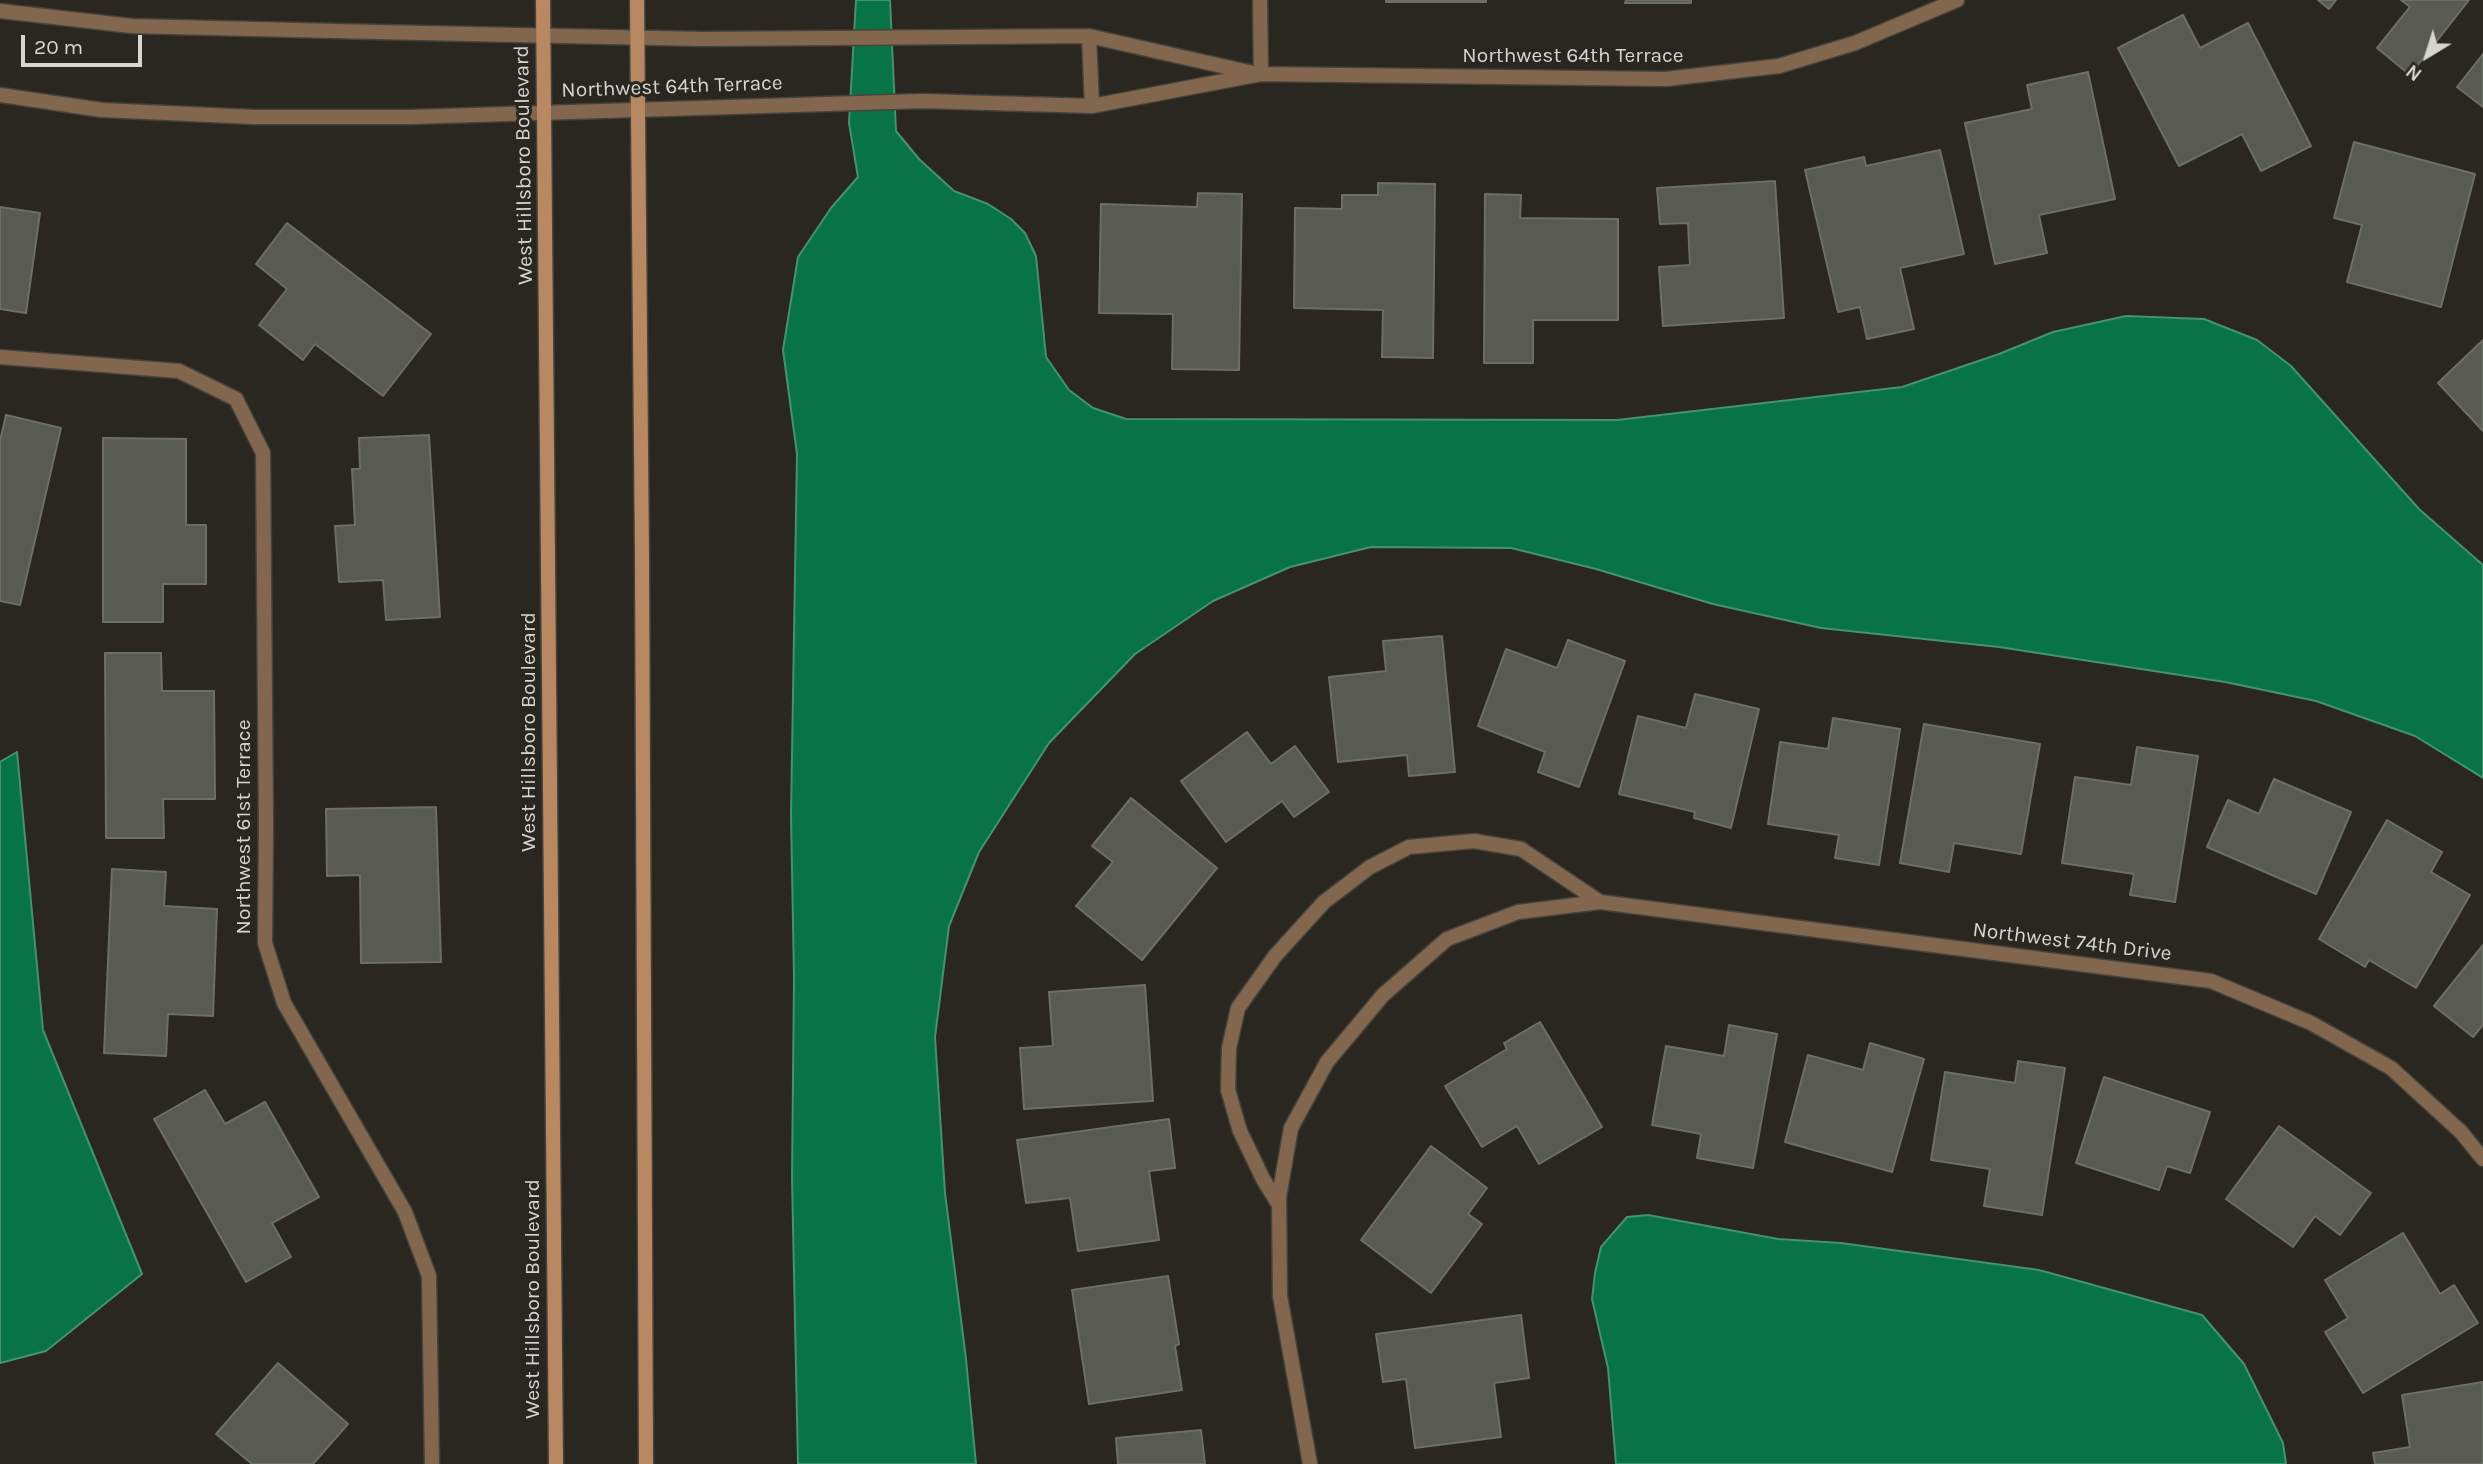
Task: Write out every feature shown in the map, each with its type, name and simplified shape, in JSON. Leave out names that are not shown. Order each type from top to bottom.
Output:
[{"type":"street","name":"West Hillsboro Boulevard","points":[[543,0],[556,1464]]},
{"type":"street","points":[[638,0],[646,1464]]},
{"type":"street","points":[[1261,0],[1261,74]]},
{"type":"street","name":"Northwest 64th Terrace","points":[[0,95],[102,110],[254,117],[410,117],[923,102],[1092,106],[1261,74],[1665,79],[1779,66],[1855,43],[1957,0]]},
{"type":"street","name":"Northwest 64th Terrace","points":[[0,11],[132,26],[638,38],[1089,36],[1261,74]]},
{"type":"street","points":[[1089,36],[1092,106]]},
{"type":"street","name":"Northwest 61st Terrace","points":[[0,357],[179,371],[236,399],[264,453],[265,943],[284,1003],[405,1212],[429,1276],[432,1464]]},
{"type":"street","name":"Northwest 74th Drive","points":[[1279,1205],[1240,1131],[1228,1090],[1229,1048],[1238,1009],[1275,956],[1324,902],[1370,867],[1409,847],[1474,841],[1521,849],[1600,902]]},
{"type":"street","name":"Northwest 74th Drive","points":[[1310,1464],[1280,1296],[1279,1205],[1291,1129],[1327,1062],[1383,995],[1447,939],[1518,912],[1600,902],[2211,981],[2311,1023],[2390,1068],[2461,1132],[2483,1159]]},
{"type":"shaded area","points":[[856,0],[890,0],[896,131],[919,159],[954,191],[988,204],[1011,219],[1025,233],[1036,256],[1046,357],[1069,390],[1093,408],[1126,419],[1617,420],[1902,387],[1999,354],[2053,332],[2126,316],[2204,319],[2257,340],[2291,366],[2419,509],[2483,565],[2483,778],[2415,736],[2316,701],[2225,682],[1999,647],[1821,628],[1713,604],[1596,569],[1511,548],[1371,547],[1290,567],[1213,601],[1135,654],[1049,743],[979,852],[949,926],[935,1037],[945,1193],[976,1464],[798,1464],[792,1178],[794,978],[791,815],[797,454],[783,350],[798,257],[831,208],[858,177],[849,123]]},
{"type":"shaded area","points":[[17,752],[43,1030],[142,1274],[46,1351],[0,1363],[0,762]]},
{"type":"shaded area","points":[[1648,1215],[1778,1239],[1841,1243],[2039,1270],[2202,1315],[2244,1364],[2283,1443],[2286,1464],[1616,1464],[1608,1368],[1592,1299],[1595,1273],[1601,1247],[1627,1217]]},
{"type":"building","points":[[1486,0],[1486,2],[1386,2]]},
{"type":"building","points":[[1626,0],[1691,0],[1691,3],[1625,3]]},
{"type":"building","points":[[2318,0],[2336,0],[2329,9]]},
{"type":"building","points":[[2401,0],[2469,0],[2410,75],[2377,48],[2410,7]]},
{"type":"building","points":[[2183,15],[2200,48],[2248,23],[2311,146],[2261,171],[2242,134],[2179,166],[2118,48]]},
{"type":"building","points":[[2483,54],[2483,107],[2457,87]]},
{"type":"building","points":[[2088,72],[2115,199],[2039,215],[2047,253],[1995,264],[1965,123],[2032,109],[2027,85]]},
{"type":"building","points":[[2354,142],[2475,174],[2441,307],[2347,282],[2362,225],[2334,218]]},
{"type":"building","points":[[1940,150],[1964,254],[1900,268],[1914,329],[1867,339],[1860,307],[1838,312],[1805,170],[1864,157],[1866,166]]},
{"type":"building","points":[[1775,181],[1784,318],[1663,326],[1659,267],[1690,265],[1688,223],[1660,224],[1657,188]]},
{"type":"building","points":[[1378,183],[1435,184],[1433,358],[1382,357],[1383,310],[1294,308],[1295,208],[1342,209],[1342,195],[1378,195]]},
{"type":"building","points":[[1198,193],[1242,194],[1239,370],[1172,369],[1173,314],[1099,313],[1101,204],[1197,207]]},
{"type":"building","points":[[1485,194],[1521,195],[1520,218],[1618,219],[1618,320],[1533,320],[1533,363],[1484,363]]},
{"type":"building","points":[[0,207],[40,213],[26,313],[0,309]]},
{"type":"building","points":[[287,223],[431,334],[383,396],[315,344],[303,360],[259,325],[287,289],[256,264]]},
{"type":"building","points":[[2483,340],[2483,431],[2438,383]]},
{"type":"building","points":[[6,415],[61,428],[20,605],[0,601],[0,441]]},
{"type":"building","points":[[429,435],[440,617],[386,620],[383,580],[339,582],[335,526],[355,525],[352,469],[360,469],[359,438]]},
{"type":"building","points":[[103,438],[186,439],[186,525],[206,525],[206,584],[163,584],[163,622],[103,622]]},
{"type":"building","points":[[1442,636],[1455,772],[1409,776],[1407,755],[1338,762],[1329,677],[1386,671],[1383,641]]},
{"type":"building","points":[[1568,640],[1625,661],[1579,787],[1538,772],[1545,752],[1478,726],[1506,649],[1557,668]]},
{"type":"building","points":[[105,653],[161,653],[162,691],[214,691],[215,799],[163,799],[164,838],[106,838]]},
{"type":"building","points":[[1695,694],[1759,709],[1731,828],[1694,818],[1695,812],[1619,794],[1638,716],[1686,728]]},
{"type":"building","points":[[1833,718],[1900,729],[1879,865],[1835,858],[1839,835],[1768,824],[1780,742],[1828,749]]},
{"type":"building","points":[[1924,724],[2040,744],[2021,854],[1954,843],[1949,872],[1900,863]]},
{"type":"building","points":[[1247,732],[1271,764],[1295,746],[1329,792],[1294,817],[1282,801],[1226,842],[1181,781]]},
{"type":"building","points":[[2137,747],[2198,756],[2175,902],[2130,895],[2134,874],[2062,863],[2075,777],[2131,785]]},
{"type":"building","points":[[2274,779],[2351,812],[2316,894],[2207,847],[2228,800],[2259,814]]},
{"type":"building","points":[[1131,798],[1217,868],[1142,960],[1076,906],[1113,862],[1092,846]]},
{"type":"building","points":[[436,807],[441,962],[361,963],[360,875],[327,876],[326,809]]},
{"type":"building","points":[[2387,820],[2442,852],[2431,872],[2470,895],[2416,988],[2369,960],[2365,967],[2319,939]]},
{"type":"building","points":[[112,869],[166,872],[164,906],[217,909],[213,1016],[168,1014],[166,1056],[104,1053]]},
{"type":"building","points":[[2483,945],[2483,1025],[2473,1037],[2434,1006]]},
{"type":"building","points":[[1145,985],[1153,1101],[1024,1109],[1020,1048],[1053,1046],[1049,992]]},
{"type":"building","points":[[1540,1022],[1602,1127],[1539,1164],[1517,1126],[1482,1147],[1445,1086],[1507,1049],[1504,1043]]},
{"type":"building","points":[[1729,1025],[1777,1034],[1753,1168],[1697,1158],[1701,1134],[1652,1125],[1666,1046],[1724,1056]]},
{"type":"building","points":[[1870,1043],[1924,1059],[1892,1172],[1785,1142],[1808,1055],[1863,1070]]},
{"type":"building","points":[[2018,1061],[2065,1068],[2042,1215],[1984,1206],[1990,1169],[1931,1160],[1945,1072],[2015,1083]]},
{"type":"building","points":[[2104,1077],[2210,1112],[2190,1173],[2167,1166],[2159,1190],[2076,1163]]},
{"type":"building","points":[[205,1090],[225,1124],[265,1102],[319,1197],[272,1223],[291,1257],[246,1282],[154,1119]]},
{"type":"building","points":[[1169,1119],[1175,1168],[1149,1171],[1159,1240],[1078,1251],[1070,1198],[1026,1203],[1017,1140]]},
{"type":"building","points":[[2279,1126],[2371,1193],[2340,1235],[2315,1216],[2293,1247],[2226,1199]]},
{"type":"building","points":[[1431,1146],[1487,1188],[1468,1214],[1482,1224],[1431,1293],[1361,1240]]},
{"type":"building","points":[[2403,1233],[2440,1294],[2454,1285],[2478,1323],[2363,1393],[2325,1332],[2348,1318],[2325,1280]]},
{"type":"building","points":[[1168,1276],[1179,1344],[1175,1346],[1182,1390],[1089,1404],[1072,1290]]},
{"type":"building","points":[[1521,1315],[1529,1378],[1494,1383],[1501,1437],[1415,1448],[1406,1379],[1383,1382],[1376,1334]]},
{"type":"building","points":[[278,1363],[348,1424],[313,1464],[252,1464],[216,1434]]},
{"type":"building","points":[[2483,1382],[2483,1464],[2375,1464],[2373,1453],[2410,1447],[2402,1395]]},
{"type":"building","points":[[1201,1430],[1205,1464],[1118,1464],[1116,1438]]}]
